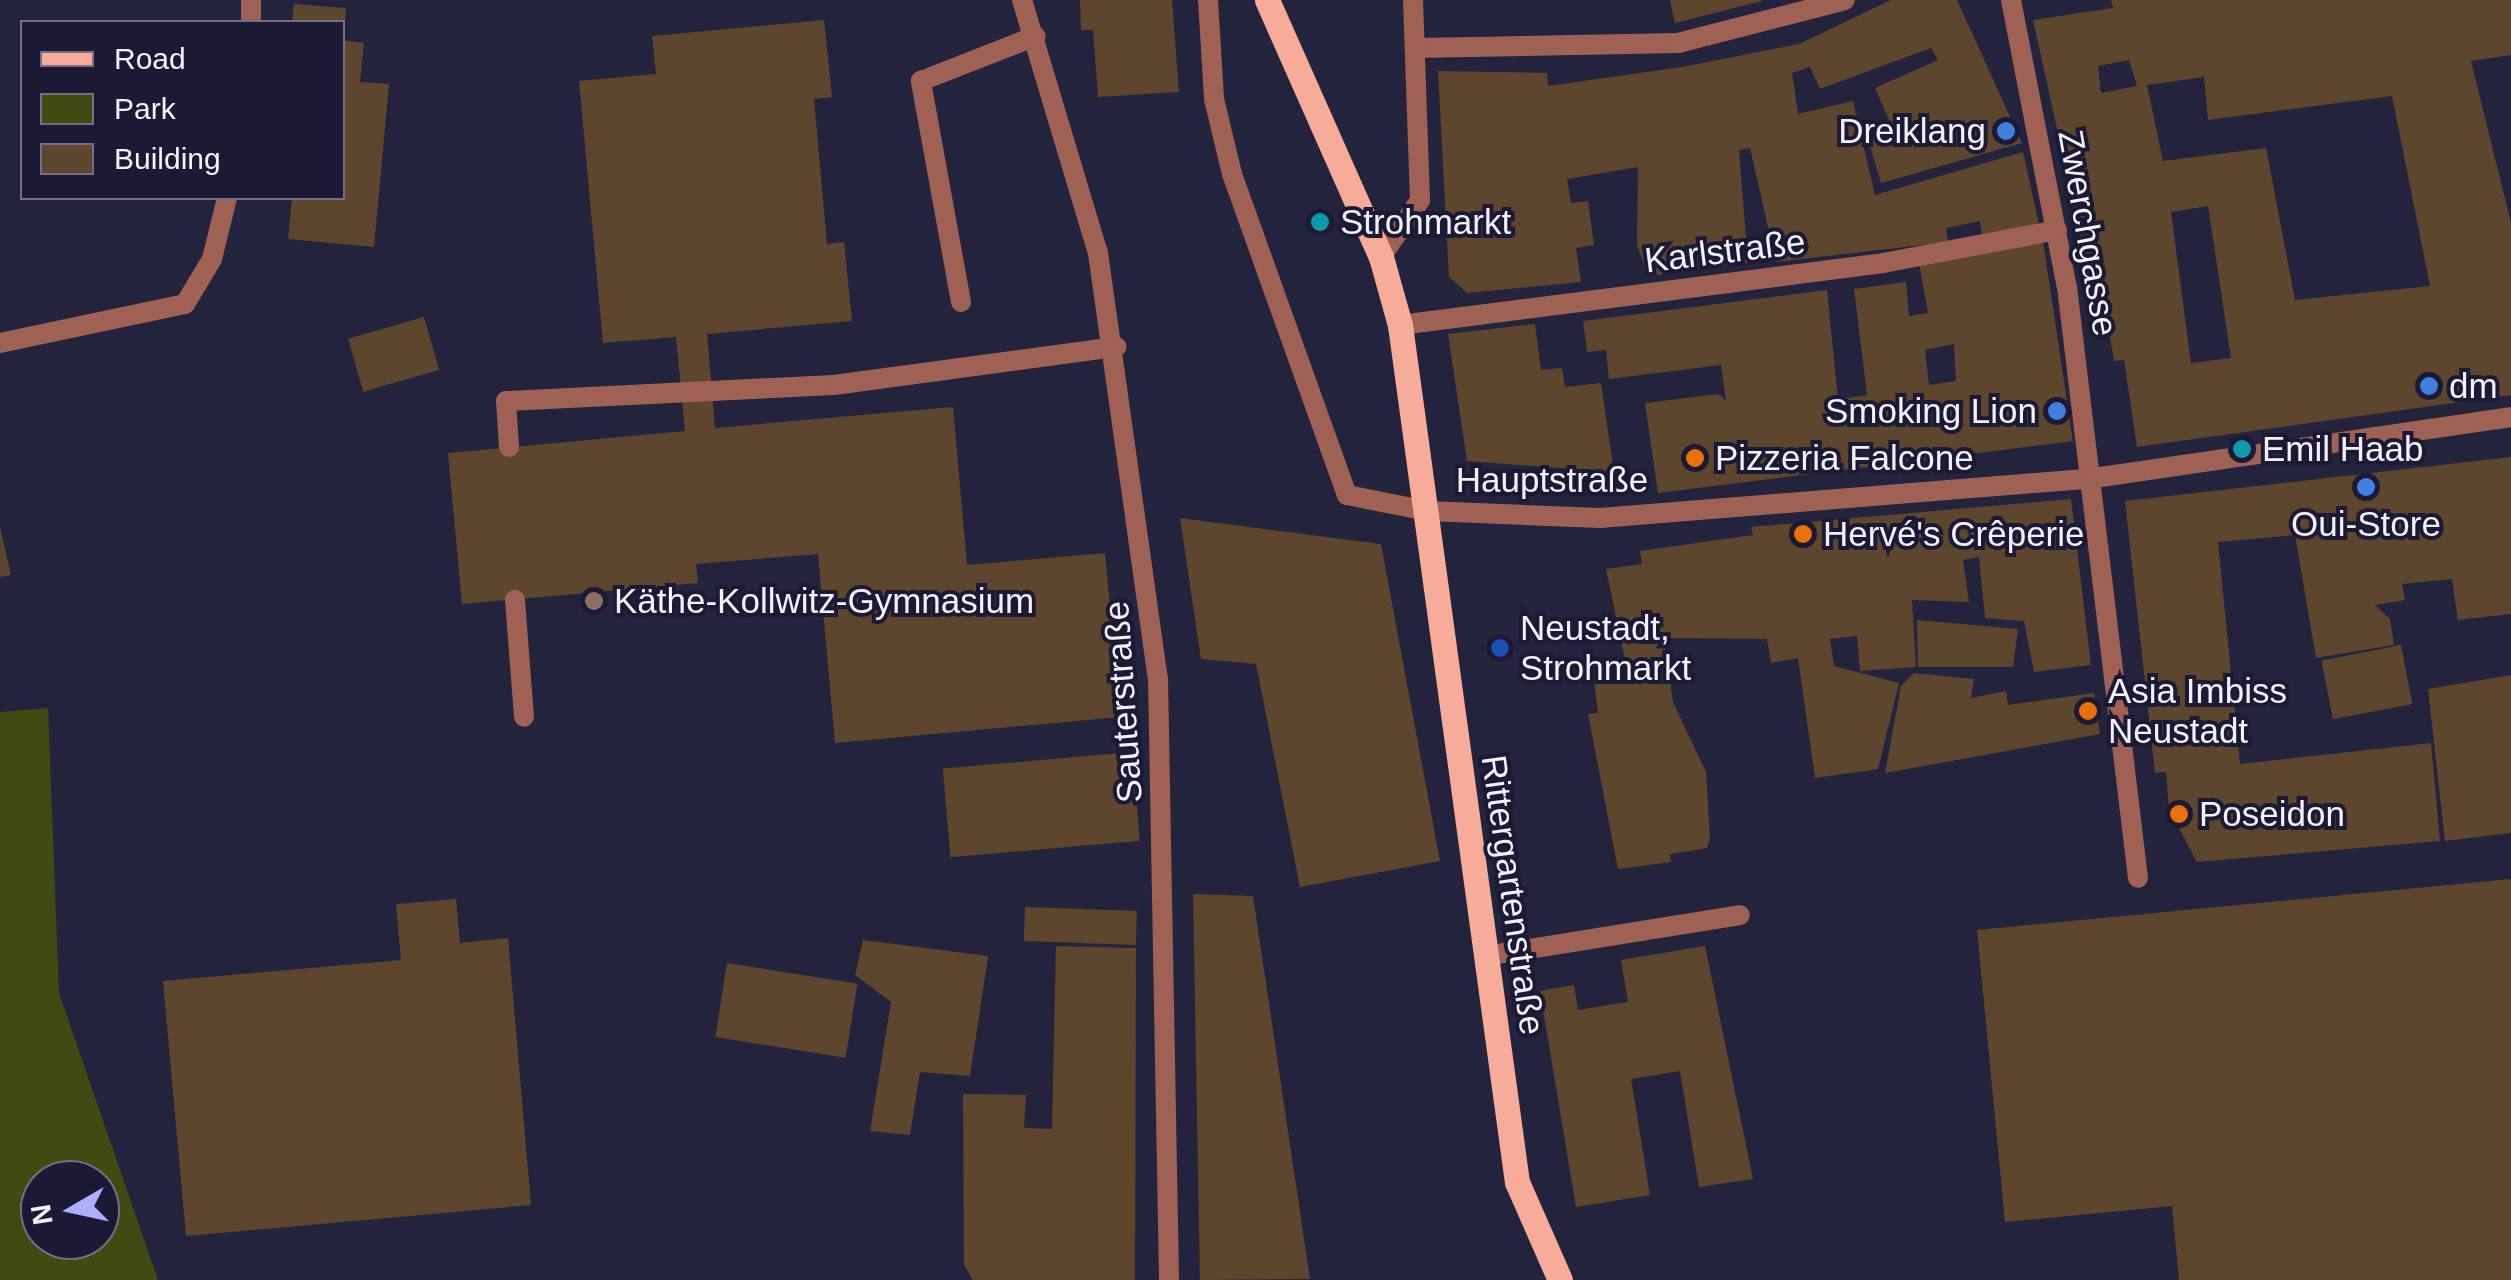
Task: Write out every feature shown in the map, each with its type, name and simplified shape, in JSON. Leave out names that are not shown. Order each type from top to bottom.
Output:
[{"type":"main road","points":[[1267,0],[1382,258],[1400,325],[1426,511]]},
{"type":"main road","name":"Rittergartenstraße","points":[[1426,511],[1517,1182],[1560,1280]]},
{"type":"street","name":"Sauterstraße","points":[[1022,0],[1067,127],[1116,347],[1164,784],[1169,1280]]},
{"type":"street","points":[[1208,0],[1214,100],[1232,174],[1347,495],[1426,511]]},
{"type":"street","points":[[1382,258],[1420,200],[1414,0]]},
{"type":"street","points":[[1416,48],[1678,43],[1813,13],[1845,0]]},
{"type":"street","name":"Zwerchgasse","points":[[2011,0],[2067,286],[2094,478],[2138,878]]},
{"type":"street","points":[[961,302],[920,81],[1036,36]]},
{"type":"street","points":[[0,342],[185,304],[212,260],[227,200]]},
{"type":"street","name":"Karlstraße","points":[[1400,325],[1884,263],[2057,230]]},
{"type":"street","points":[[508,447],[506,401],[834,385],[1116,347]]},
{"type":"street","name":"Hauptstraße","points":[[1426,511],[1600,518],[2094,478],[2511,417]]},
{"type":"street","points":[[515,600],[524,717]]},
{"type":"street","points":[[1485,956],[1740,916]]},
{"type":"green space","points":[[48,708],[59,993],[117,1160],[20,1160],[20,1260],[120,1260],[120,1170],[158,1280],[0,1280],[0,712]]},
{"type":"building","points":[[1080,0],[1172,0],[1179,92],[1098,97],[1093,30],[1081,30]]},
{"type":"building","points":[[1670,0],[1762,0],[1762,1],[1675,23]]},
{"type":"building","points":[[1891,0],[1957,0],[2022,143],[1881,183],[1868,140],[1894,131],[1875,88],[1938,60],[1931,48],[1820,89],[1810,67],[1792,73],[1798,114],[1853,101],[1875,195],[2023,152],[2039,224],[1982,235],[1980,221],[1946,228],[1948,242],[1776,262],[1750,148],[1739,150],[1748,263],[1648,276],[1637,245],[1638,167],[1567,179],[1571,203],[1588,201],[1594,245],[1576,248],[1581,282],[1467,293],[1449,277],[1438,71],[1547,73],[1548,86],[1682,67],[1799,44]]},
{"type":"building","points":[[2111,0],[2511,0],[2511,55],[2471,61],[2511,223],[2511,395],[2137,447],[2124,360],[2114,361],[2100,276],[2090,278],[2033,20],[2113,8]],"holes":[[[2129,60],[2137,86],[2101,93],[2098,66]],[[2204,77],[2208,120],[2392,96],[2430,286],[2295,300],[2266,148],[2163,161],[2147,85]],[[2208,206],[2231,358],[2191,363],[2171,212]]]},
{"type":"building","points":[[294,4],[346,8],[345,22],[292,20]]},
{"type":"building","points":[[824,20],[832,97],[814,99],[827,244],[844,242],[852,321],[707,334],[715,428],[953,407],[967,565],[1105,553],[1120,717],[835,743],[818,554],[696,564],[698,583],[462,604],[448,453],[685,431],[676,337],[603,343],[579,81],[656,74],[652,36]]},
{"type":"building","points":[[345,40],[364,43],[360,82],[389,84],[374,247],[288,239],[292,200],[345,200]]},
{"type":"building","points":[[2043,241],[2073,441],[1658,493],[1645,403],[1719,394],[1726,401],[1721,365],[1609,379],[1606,350],[1587,352],[1583,321],[1827,290],[1838,400],[1867,395],[1854,289],[1906,282],[1909,316],[1928,313],[1919,263]],"holes":[[[1954,344],[1956,381],[1929,385],[1925,350]]]},
{"type":"building","points":[[424,317],[439,370],[363,392],[348,339]]},
{"type":"building","points":[[1535,324],[1541,370],[1562,368],[1565,387],[1601,383],[1614,472],[1467,461],[1448,334]]},
{"type":"building","points":[[2511,457],[2511,614],[2458,620],[2452,579],[2402,584],[2405,600],[2375,605],[2390,619],[2394,645],[2316,658],[2295,535],[2218,542],[2240,764],[2431,743],[2440,841],[2197,862],[2169,809],[2166,772],[2155,773],[2125,501]]},
{"type":"building","points":[[2071,499],[2091,665],[2034,672],[2024,621],[1985,618],[1979,557],[1963,560],[1969,602],[1912,600],[1916,667],[1860,671],[1857,636],[1830,639],[1834,666],[1899,683],[1878,769],[1815,778],[1798,658],[1771,663],[1767,639],[1664,638],[1673,702],[1706,772],[1710,838],[1707,848],[1670,854],[1671,862],[1618,869],[1588,714],[1598,713],[1593,674],[1627,669],[1606,569],[1642,564],[1640,551],[1753,535],[1751,527]]},
{"type":"building","points":[[1180,518],[1381,544],[1440,861],[1300,887],[1256,664],[1201,659]]},
{"type":"building","points":[[0,527],[11,575],[0,577]]},
{"type":"building","points":[[1917,620],[2018,629],[2013,667],[1918,667]]},
{"type":"building","points":[[2401,645],[2412,704],[2333,719],[2321,660]]},
{"type":"building","points":[[1914,673],[1974,679],[1971,698],[2006,691],[2008,705],[2094,693],[2100,734],[1885,773],[1901,686]]},
{"type":"building","points":[[2511,675],[2511,833],[2445,841],[2428,689]]},
{"type":"building","points":[[1132,752],[1140,841],[950,857],[943,769]]},
{"type":"building","points":[[2511,879],[2511,1280],[2179,1280],[2172,1206],[2005,1222],[1977,930]]},
{"type":"building","points":[[1193,894],[1253,896],[1310,1279],[1200,1280]]},
{"type":"building","points":[[456,899],[460,943],[508,938],[531,1205],[186,1236],[163,981],[401,960],[396,904]]},
{"type":"building","points":[[1025,907],[1137,911],[1136,945],[1024,941]]},
{"type":"building","points":[[863,940],[988,956],[970,1076],[920,1072],[910,1135],[870,1131],[891,1002],[855,975]]},
{"type":"building","points":[[1056,946],[1136,948],[1135,1280],[973,1280],[964,1265],[963,1094],[1026,1095],[1024,1128],[1052,1129]]},
{"type":"building","points":[[1705,946],[1753,1179],[1699,1187],[1680,1071],[1631,1079],[1650,1195],[1576,1207],[1540,991],[1574,985],[1578,1010],[1628,1002],[1621,960]]},
{"type":"building","points":[[727,963],[857,984],[846,1058],[715,1037]]},
{"type":"place","name":"Dreiklang","points":[[2006,131]]},
{"type":"place","name":"Strohmarkt","points":[[1320,222]]},
{"type":"place","name":"dm","points":[[2429,386]]},
{"type":"place","name":"Smoking Lion","points":[[2057,411]]},
{"type":"place","name":"Emil Haab","points":[[2242,449]]},
{"type":"place","name":"Pizzeria Falcone","points":[[1695,458]]},
{"type":"place","name":"Oui-Store","points":[[2366,487]]},
{"type":"place","name":"Hervé's Crêperie","points":[[1803,534]]},
{"type":"place","name":"Käthe-Kollwitz-Gymnasium","points":[[594,601]]},
{"type":"place","name":"Neustadt, Strohmarkt","points":[[1500,648]]},
{"type":"place","name":"Asia Imbiss Neustadt","points":[[2088,711]]},
{"type":"place","name":"Poseidon","points":[[2179,814]]}]
